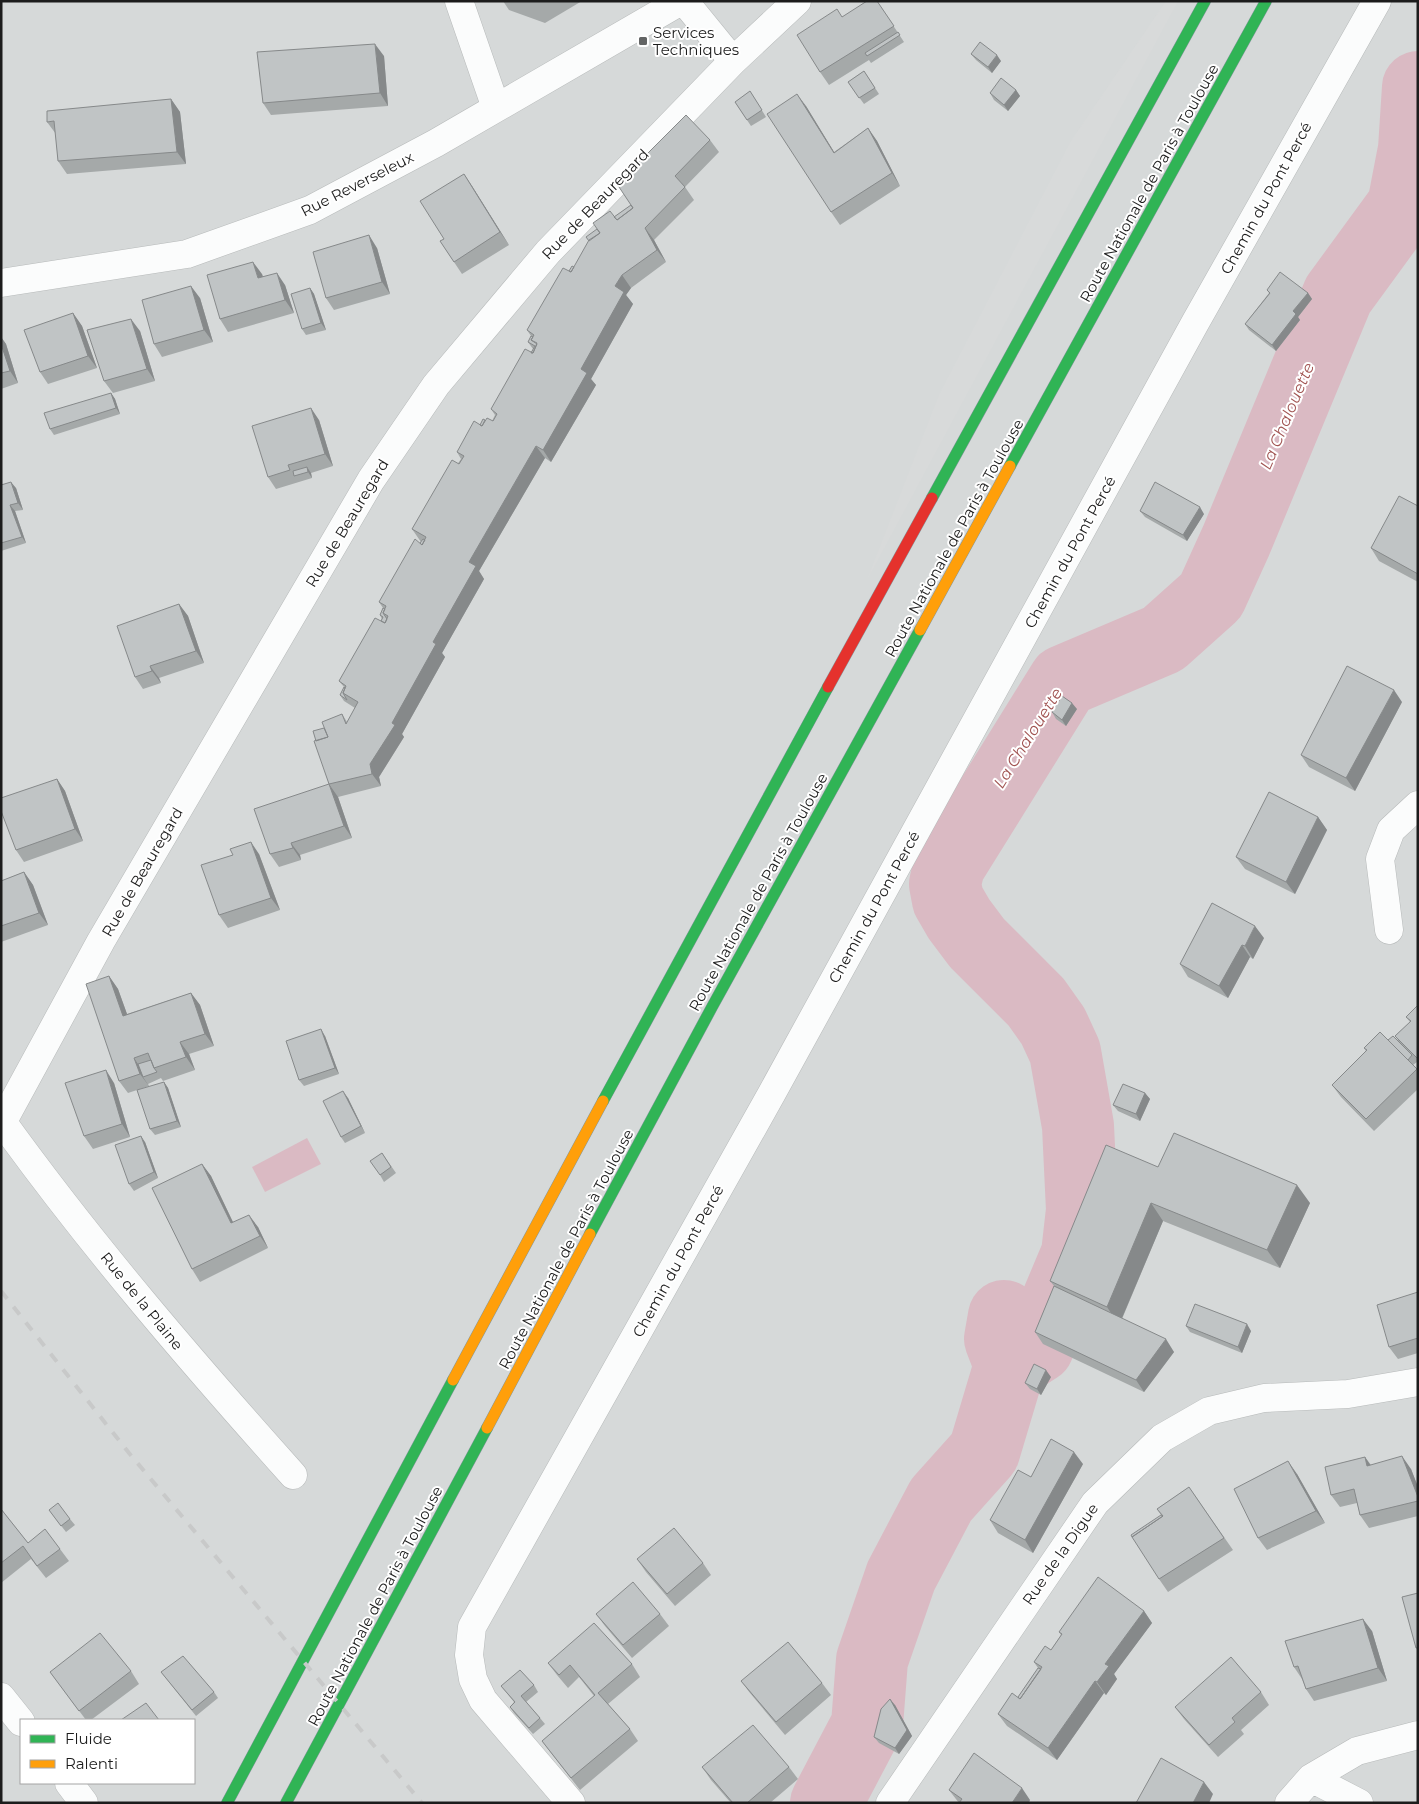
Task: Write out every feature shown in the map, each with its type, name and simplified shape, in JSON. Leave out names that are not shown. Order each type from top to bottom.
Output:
[{"type":"main road","points":[[227,1803],[660,993],[1205,1]]},
{"type":"main road","name":"Route Nationale de Paris à Toulouse","points":[[286,1803],[712,1007],[1266,1]]},
{"type":"street","points":[[459,1],[496,108]]},
{"type":"street","points":[[683,1],[733,61]]},
{"type":"street","name":"Rue Reverseleux","points":[[1,283],[196,251],[310,210],[436,143],[683,1]]},
{"type":"street","name":"Rue de Beauregard","points":[[2,1120],[101,941],[371,480],[436,385],[548,252],[733,61],[797,1]]},
{"type":"street","name":"Chemin du Pont Percé","points":[[571,1803],[483,1700],[473,1679],[470,1655],[472,1627],[767,1101],[1195,324],[1377,1]]},
{"type":"street","points":[[1389,930],[1380,859],[1391,830],[1418,805]]},
{"type":"street","name":"Rue de la Plaine","points":[[2,1120],[121,1277],[204,1376],[293,1475]]},
{"type":"street","name":"Rue de la Digue","points":[[890,1803],[1095,1503],[1162,1438],[1208,1412],[1264,1398],[1348,1394],[1418,1382]]},
{"type":"street","points":[[1,1697],[20,1721]]},
{"type":"street","points":[[1289,1803],[1311,1778],[1357,1751],[1418,1735]]},
{"type":"street","points":[[1311,1778],[1359,1803]]},
{"type":"street","points":[[69,1784],[84,1803]]},
{"type":"shaded area","points":[[1,1],[1418,1],[1418,1803],[1,1803]]},
{"type":"shaded area","points":[[1166,1],[1178,1],[867,580],[939,395],[1071,141]]},
{"type":"shaded area","points":[[307,1138],[321,1164],[265,1192],[252,1167]]},
{"type":"building","points":[[867,1],[877,1],[894,26],[820,72],[797,35],[837,9],[842,17]]},
{"type":"building","points":[[898,32],[900,35],[867,56],[865,53]]},
{"type":"building","points":[[980,42],[997,55],[988,67],[971,54]]},
{"type":"building","points":[[375,44],[380,93],[263,103],[257,52]]},
{"type":"building","points":[[864,71],[875,88],[859,98],[848,82]]},
{"type":"building","points":[[1001,78],[1016,90],[1004,105],[990,93]]},
{"type":"building","points":[[750,91],[762,110],[747,120],[735,102]]},
{"type":"building","points":[[797,94],[834,153],[868,128],[892,173],[831,212],[767,114]]},
{"type":"building","points":[[171,99],[177,152],[58,161],[54,121],[47,122],[47,111]]},
{"type":"building","points":[[686,115],[710,140],[675,176],[685,187],[645,228],[657,250],[622,275],[615,286],[624,292],[581,369],[587,373],[543,450],[536,446],[469,562],[476,566],[433,642],[436,644],[392,723],[395,725],[370,764],[372,774],[329,784],[314,741],[328,737],[322,722],[342,714],[346,724],[358,702],[343,693],[346,686],[339,681],[375,618],[385,623],[388,616],[383,613],[386,606],[379,602],[415,539],[422,545],[426,537],[412,529],[452,460],[459,464],[464,456],[457,452],[474,421],[482,426],[487,418],[493,421],[497,414],[491,409],[525,349],[533,353],[537,344],[531,340],[534,335],[527,330],[563,268],[571,272],[589,240],[600,233],[593,223],[610,211],[617,220],[633,208],[617,184]]},
{"type":"building","points":[[464,174],[500,232],[454,262],[440,241],[444,239],[420,201]]},
{"type":"building","points":[[631,205],[633,208],[617,220],[614,217]]},
{"type":"building","points":[[597,229],[600,233],[589,241],[586,237]]},
{"type":"building","points":[[369,235],[382,282],[326,298],[313,252]]},
{"type":"building","points":[[253,262],[258,278],[277,273],[285,300],[220,319],[207,275]]},
{"type":"building","points":[[1280,272],[1308,293],[1293,311],[1296,314],[1272,345],[1245,324],[1270,293],[1267,290]]},
{"type":"building","points":[[191,286],[204,330],[154,344],[142,300]]},
{"type":"building","points":[[310,288],[321,323],[302,329],[291,294]]},
{"type":"building","points":[[73,313],[88,356],[40,372],[24,330]]},
{"type":"building","points":[[131,319],[147,369],[104,381],[87,330]]},
{"type":"building","points":[[531,336],[533,337],[531,340],[537,343],[533,353],[531,353],[535,346],[528,342]]},
{"type":"building","points":[[1,344],[10,371],[1,373]]},
{"type":"building","points":[[111,393],[116,408],[50,429],[44,413]]},
{"type":"building","points":[[311,408],[325,454],[288,465],[290,470],[268,477],[252,426]]},
{"type":"building","points":[[307,467],[308,472],[294,476],[293,471]]},
{"type":"building","points":[[11,482],[18,503],[10,505],[22,537],[1,543],[1,485]]},
{"type":"building","points":[[1155,482],[1200,507],[1183,535],[1140,511]]},
{"type":"building","points":[[1399,496],[1418,506],[1418,574],[1371,548]]},
{"type":"building","points":[[179,604],[196,651],[150,666],[152,671],[135,677],[117,626]]},
{"type":"building","points":[[383,608],[385,609],[383,613],[387,619],[385,623],[381,621],[383,617],[380,615]]},
{"type":"building","points":[[1347,666],[1394,690],[1346,778],[1301,755]]},
{"type":"building","points":[[344,687],[343,693],[347,700],[340,695]]},
{"type":"building","points":[[1062,696],[1072,703],[1062,720],[1052,712]]},
{"type":"building","points":[[324,728],[328,737],[316,741],[313,731]]},
{"type":"building","points":[[57,779],[75,829],[16,850],[1,811],[1,798]]},
{"type":"building","points":[[329,784],[344,826],[291,843],[293,848],[270,854],[254,809]]},
{"type":"building","points":[[1269,792],[1318,817],[1286,882],[1236,857]]},
{"type":"building","points":[[251,842],[271,898],[219,915],[201,865],[233,855],[230,849]]},
{"type":"building","points":[[24,872],[39,913],[1,926],[1,881]]},
{"type":"building","points":[[1212,903],[1255,926],[1245,946],[1242,945],[1219,986],[1180,964]]},
{"type":"building","points":[[109,976],[123,1016],[191,993],[205,1034],[180,1042],[186,1057],[154,1068],[148,1053],[134,1058],[140,1074],[119,1081],[86,984]]},
{"type":"building","points":[[1418,1005],[1418,1059],[1395,1036],[1411,1021],[1406,1017]]},
{"type":"building","points":[[321,1029],[335,1068],[299,1080],[286,1041]]},
{"type":"building","points":[[1380,1032],[1417,1069],[1366,1119],[1332,1085],[1367,1050],[1364,1048]]},
{"type":"building","points":[[1393,1036],[1412,1055],[1408,1060],[1388,1040]]},
{"type":"building","points":[[151,1060],[157,1072],[143,1077],[138,1064]]},
{"type":"building","points":[[106,1070],[122,1124],[84,1136],[65,1083]]},
{"type":"building","points":[[164,1082],[177,1121],[150,1129],[137,1090]]},
{"type":"building","points":[[1123,1084],[1145,1093],[1136,1114],[1113,1105]]},
{"type":"building","points":[[343,1091],[361,1126],[341,1137],[323,1101]]},
{"type":"building","points":[[1174,1133],[1297,1185],[1267,1250],[1151,1203],[1107,1307],[1050,1281],[1106,1145],[1158,1167]]},
{"type":"building","points":[[141,1136],[154,1172],[129,1184],[115,1145]]},
{"type":"building","points":[[382,1153],[391,1167],[380,1175],[370,1161]]},
{"type":"building","points":[[202,1164],[231,1223],[249,1215],[260,1236],[192,1269],[152,1188]]},
{"type":"building","points":[[1054,1286],[1166,1339],[1136,1380],[1035,1332]]},
{"type":"building","points":[[1418,1292],[1418,1338],[1389,1347],[1377,1305]]},
{"type":"building","points":[[1195,1304],[1247,1324],[1238,1347],[1186,1326]]},
{"type":"building","points":[[1034,1364],[1046,1370],[1037,1389],[1025,1383]]},
{"type":"building","points":[[1051,1439],[1074,1452],[1025,1540],[990,1520],[1018,1470],[1031,1477]]},
{"type":"building","points":[[1402,1456],[1418,1501],[1360,1515],[1354,1489],[1331,1495],[1325,1467],[1365,1457],[1367,1466]]},
{"type":"building","points":[[1288,1461],[1316,1511],[1258,1538],[1234,1489]]},
{"type":"building","points":[[1189,1487],[1224,1538],[1159,1579],[1132,1537],[1163,1516],[1157,1509]]},
{"type":"building","points":[[58,1503],[70,1519],[61,1526],[49,1510]]},
{"type":"building","points":[[1,1509],[28,1543],[45,1529],[60,1549],[37,1566],[23,1546],[1,1563]]},
{"type":"building","points":[[1161,1515],[1163,1516],[1132,1537],[1131,1535]]},
{"type":"building","points":[[674,1528],[703,1563],[667,1594],[637,1559]]},
{"type":"building","points":[[1098,1577],[1144,1611],[1105,1664],[1109,1666],[1097,1682],[1095,1681],[1048,1748],[998,1714],[1012,1693],[1020,1699],[1042,1667],[1034,1662],[1045,1646],[1051,1650],[1062,1634],[1059,1632]]},
{"type":"building","points":[[633,1582],[660,1614],[623,1645],[596,1614]]},
{"type":"building","points":[[1418,1593],[1418,1648],[1416,1648],[1402,1597]]},
{"type":"building","points":[[1363,1619],[1378,1668],[1306,1689],[1298,1666],[1294,1667],[1285,1641]]},
{"type":"building","points":[[594,1623],[632,1664],[598,1693],[630,1729],[571,1778],[542,1741],[595,1695],[570,1665],[559,1675],[548,1663]]},
{"type":"building","points":[[100,1633],[131,1671],[79,1711],[50,1672]]},
{"type":"building","points":[[788,1642],[822,1683],[776,1722],[741,1681]]},
{"type":"building","points":[[183,1656],[214,1692],[192,1710],[161,1672]]},
{"type":"building","points":[[1231,1657],[1261,1692],[1232,1718],[1235,1722],[1209,1745],[1175,1707]]},
{"type":"building","points":[[1038,1668],[1041,1669],[1020,1699],[1018,1697]]},
{"type":"building","points":[[520,1670],[534,1685],[521,1696],[540,1718],[529,1728],[510,1707],[515,1702],[501,1686]]},
{"type":"building","points":[[890,1699],[907,1730],[895,1748],[874,1737],[881,1709]]},
{"type":"building","points":[[146,1703],[158,1719],[122,1719]]},
{"type":"building","points":[[753,1725],[789,1767],[747,1803],[733,1803],[702,1767]]},
{"type":"building","points":[[974,1753],[1022,1788],[1012,1803],[959,1803],[962,1799],[949,1790]]},
{"type":"building","points":[[1161,1758],[1204,1782],[1193,1803],[1136,1803]]},
{"type":"waterway","name":"La Chalouette","points":[[1010,1365],[1038,1347],[1077,1254],[1082,1210],[1078,1126],[1065,1052],[1053,1026],[1036,1002],[977,943],[959,919],[948,900],[945,884],[949,866],[1064,681],[1163,639],[1211,596],[1236,541],[1338,295],[1403,206],[1414,149],[1418,87]]},
{"type":"waterway","name":"La Chalouette","points":[[826,1803],[867,1725],[872,1660],[901,1576],[941,1500],[984,1452],[1010,1365],[1000,1339],[1004,1316]]},
{"type":"railway","points":[[1,1291],[129,1453],[422,1803]]},
{"type":"traffic: fast","points":[[932,498],[1205,1]]},
{"type":"traffic: fast","points":[[1010,466],[1266,1]]},
{"type":"traffic: fast","points":[[590,1234],[712,1007],[920,630]]},
{"type":"traffic: fast","points":[[603,1101],[828,687]]},
{"type":"traffic: fast","points":[[227,1803],[453,1380]]},
{"type":"traffic: fast","points":[[286,1803],[487,1428]]},
{"type":"traffic: slow","points":[[920,630],[1010,466]]},
{"type":"traffic: slow","points":[[453,1380],[603,1101]]},
{"type":"traffic: slow","points":[[487,1428],[590,1234]]},
{"type":"traffic: jam","points":[[828,687],[932,498]]},
{"type":"place","name":"Services Techniques","points":[[643,41]]}]
